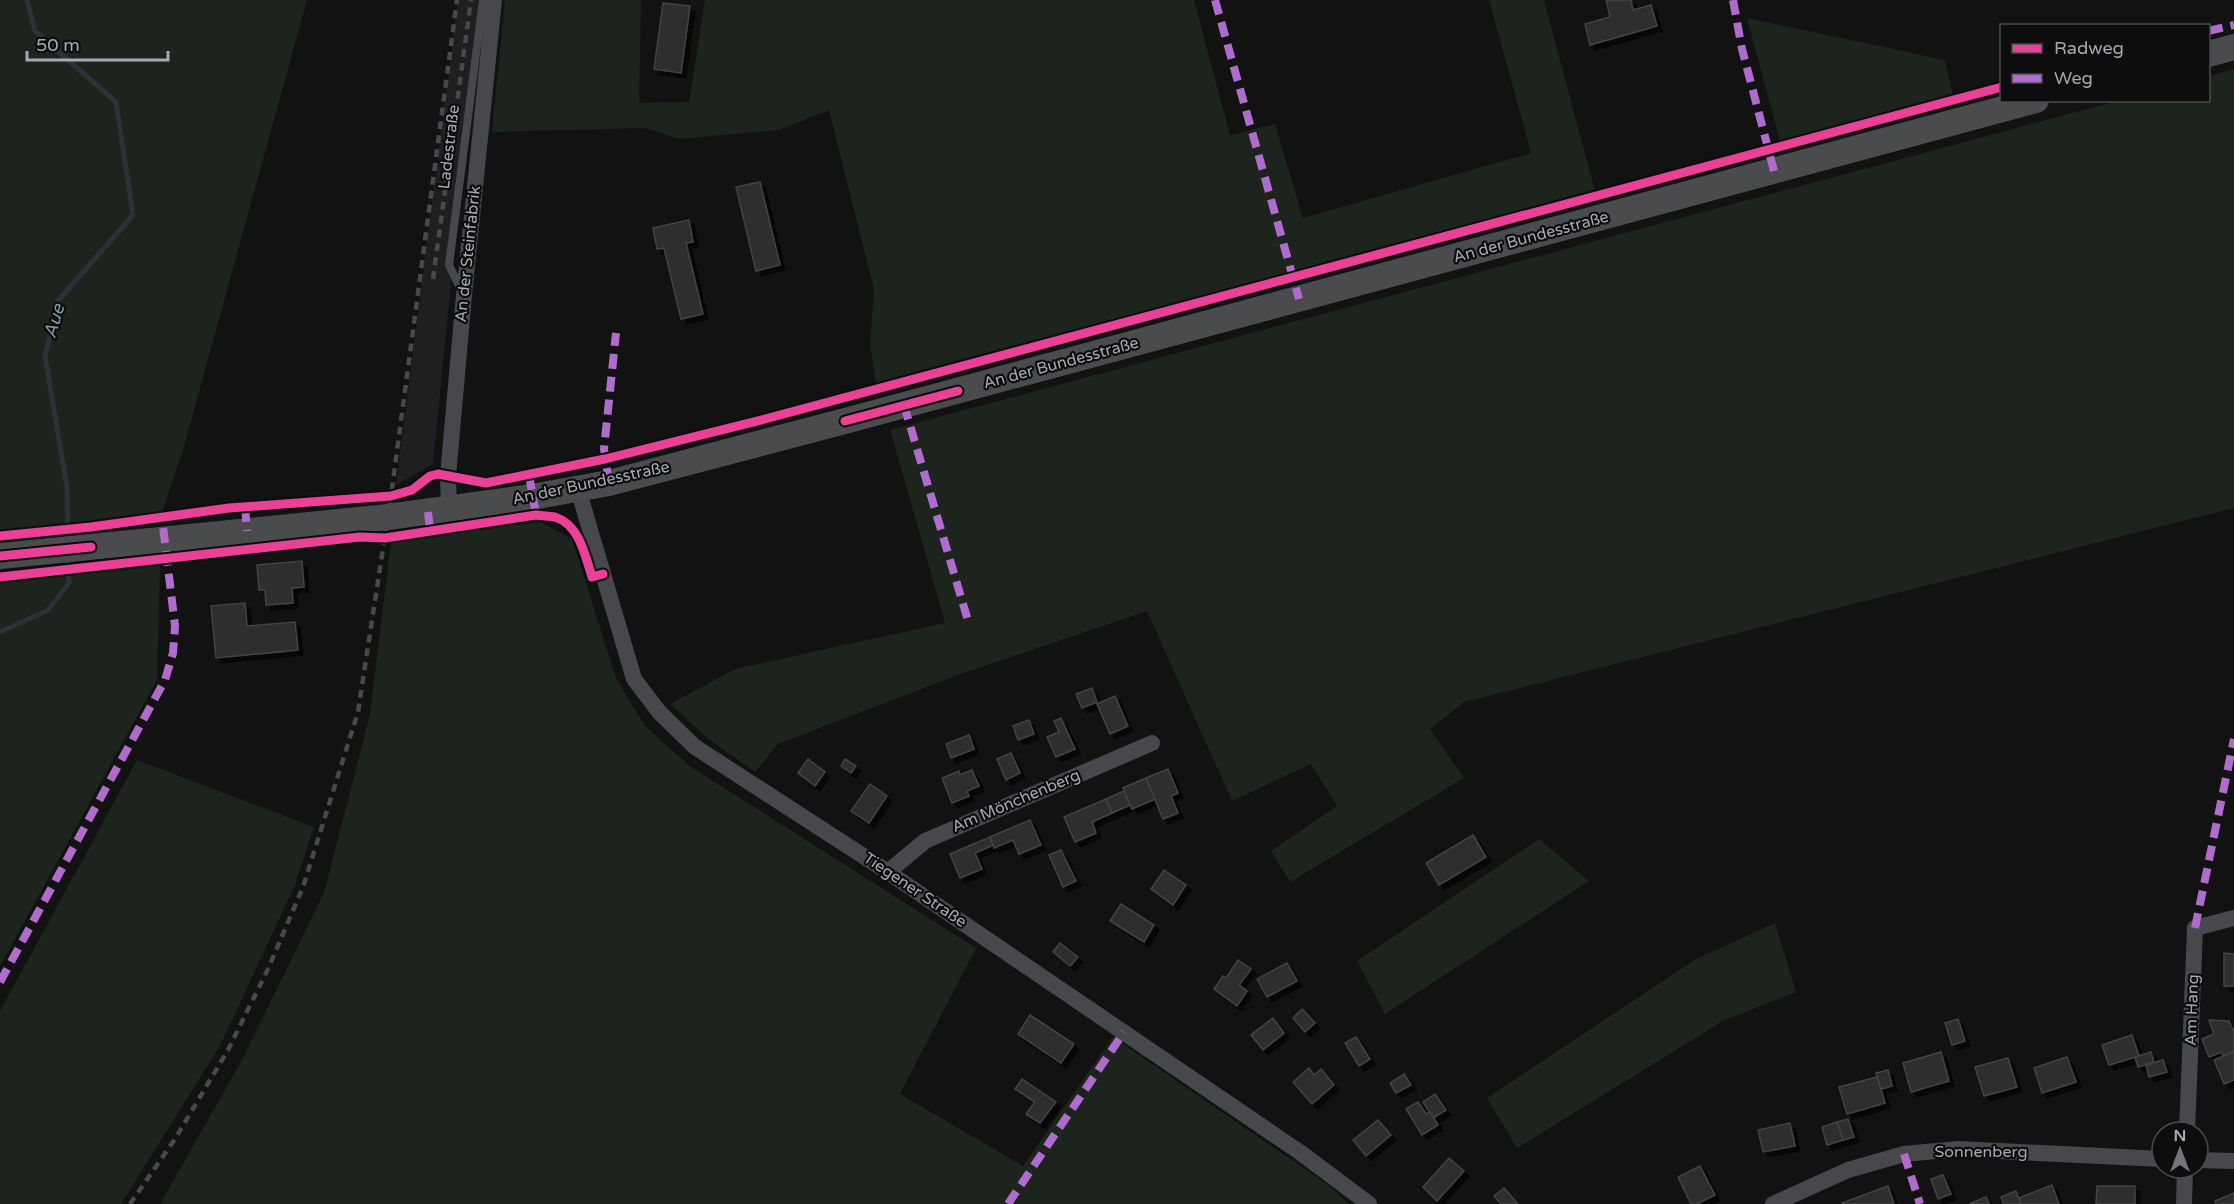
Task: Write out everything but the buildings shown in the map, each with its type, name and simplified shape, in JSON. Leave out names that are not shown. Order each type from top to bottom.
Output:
[{"type":"main road","points":[[2210,53],[2234,47]]},
{"type":"main road","name":"An der Bundesstraße","points":[[0,556],[388,517],[579,489],[835,424],[2029,102]]},
{"type":"street","name":"An der Steinfabrik","points":[[448,509],[448,476],[464,295],[494,0]]},
{"type":"street","name":"Tiegener Straße","points":[[579,489],[634,679],[660,713],[695,747],[888,872],[1301,1153],[1369,1204]]},
{"type":"street","name":"Am Mönchenberg","points":[[888,872],[925,841],[1152,743]]},
{"type":"street","name":"Am Hang","points":[[2187,1120],[2195,928],[2234,918]]},
{"type":"street","name":"Sonnenberg","points":[[1773,1204],[1848,1170],[1904,1154],[1958,1149],[2150,1158]]},
{"type":"street","points":[[2210,1160],[2234,1161]]},
{"type":"street","points":[[2184,1204],[2185,1180]]},
{"type":"lane","name":"Ladestraße","points":[[464,295],[449,265],[483,0]]},
{"type":"shaded area","points":[[0,0],[307,0],[183,450],[158,524],[0,543]]},
{"type":"shaded area","points":[[458,0],[479,0],[433,464],[396,485]]},
{"type":"shaded area","points":[[505,0],[641,0],[639,103],[689,102],[705,0],[1194,0],[1230,135],[1275,124],[1303,218],[1531,153],[1489,0],[1544,0],[1595,191],[876,384],[870,345],[874,289],[829,110],[779,130],[679,139],[645,128],[492,132]]},
{"type":"shaded area","points":[[1747,18],[1945,60],[1953,97],[1780,141]]},
{"type":"shaded area","points":[[2234,69],[2234,508],[1464,702],[1430,729],[1464,778],[1290,882],[1271,851],[1337,806],[1311,764],[1232,801],[1147,611],[963,673],[778,744],[755,772],[710,740],[670,704],[735,669],[945,623],[890,430],[2113,102],[2210,102],[2210,76]]},
{"type":"shaded area","points":[[541,522],[572,539],[616,678],[645,726],[691,767],[976,948],[900,1094],[1023,1166],[1113,1037],[1328,1185],[1349,1204],[160,1204],[242,1060],[324,893],[370,714],[391,541]]},
{"type":"shaded area","points":[[160,566],[157,680],[0,966],[0,583]]},
{"type":"shaded area","points":[[137,760],[314,827],[295,885],[220,1046],[121,1204],[0,1204],[0,1011]]},
{"type":"shaded area","points":[[1539,839],[1589,881],[1385,1014],[1357,961]]},
{"type":"shaded area","points":[[1775,923],[1796,992],[1723,1021],[1517,1148],[1487,1098],[1696,959]]},
{"type":"waterway","name":"Aue","points":[[27,0],[35,31],[116,102],[133,215],[58,301],[45,356],[67,488],[68,542]]},
{"type":"waterway","name":"Aue","points":[[0,632],[48,610],[69,583],[68,555]]},
{"type":"railway","points":[[130,1204],[175,1139],[228,1050],[268,969],[303,887],[358,712],[391,496],[457,0]]},
{"type":"railway","points":[[433,279],[471,0]]},
{"type":"marked path","points":[[1215,0],[1299,299]]},
{"type":"marked path","points":[[1733,0],[1742,49],[1774,171]]},
{"type":"marked path","points":[[2210,31],[2234,25]]},
{"type":"marked path","points":[[609,483],[604,449],[616,333]]},
{"type":"marked path","points":[[904,405],[969,624]]},
{"type":"marked path","points":[[529,475],[536,515]]},
{"type":"marked path","points":[[245,507],[247,531]]},
{"type":"marked path","points":[[428,512],[430,530]]},
{"type":"marked path","points":[[0,982],[165,680],[173,653],[175,626],[162,518]]},
{"type":"marked path","points":[[2195,928],[2234,739]]},
{"type":"marked path","points":[[1008,1204],[1124,1032]]},
{"type":"marked path","points":[[1904,1154],[1920,1204]]},
{"type":"cycle path","points":[[0,536],[91,527],[229,508],[391,496],[412,490],[430,476],[438,474],[486,483],[605,459],[765,419],[2000,88]]},
{"type":"cycle path","points":[[845,421],[958,391]]},
{"type":"cycle path","points":[[0,577],[360,537],[385,538],[536,515],[555,517],[570,527],[584,551],[592,577],[603,574]]},
{"type":"cycle path","points":[[0,556],[91,547]]}]
